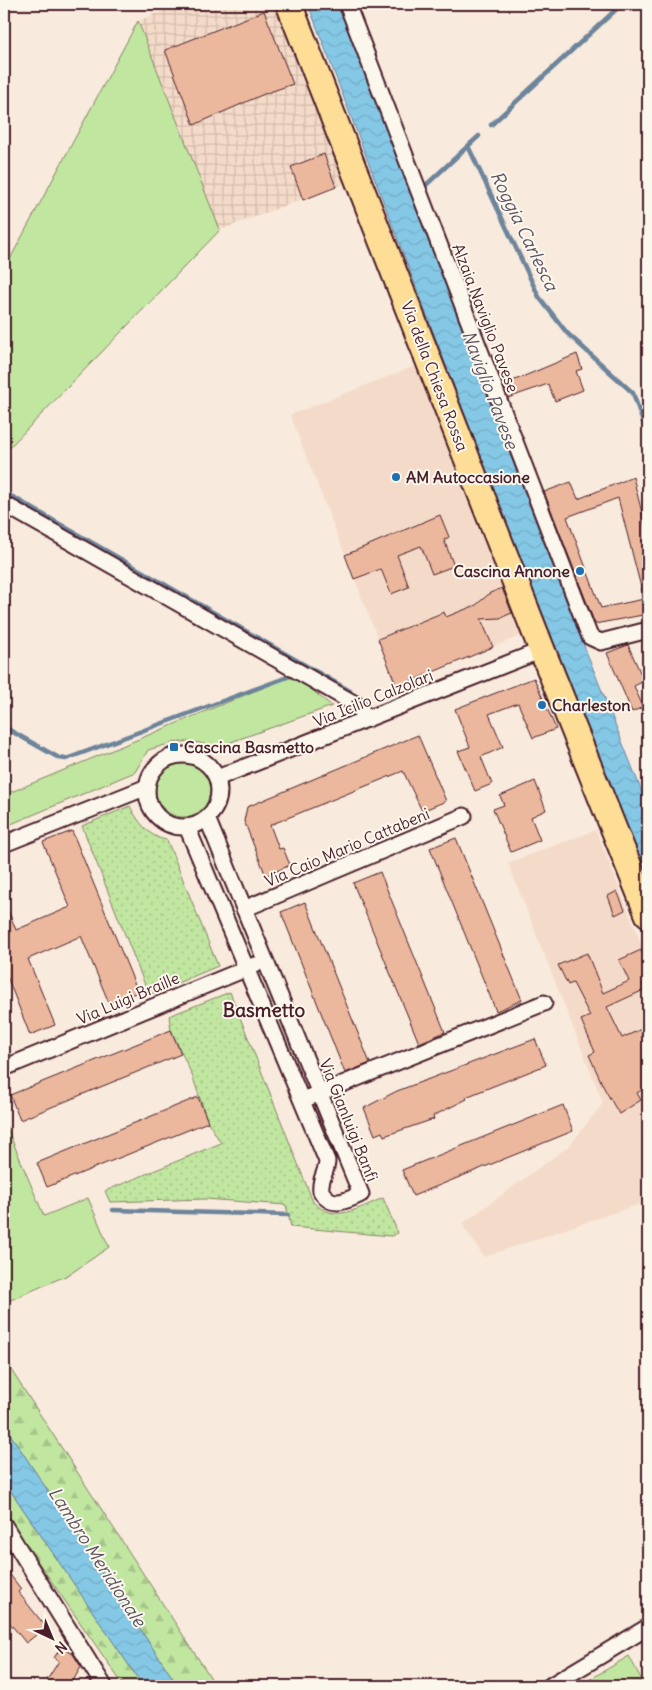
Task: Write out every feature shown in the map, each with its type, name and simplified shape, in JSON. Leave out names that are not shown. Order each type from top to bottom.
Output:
[{"type":"main road","name":"Via della Chiesa Rossa","points":[[289,4],[542,650],[648,914]]},
{"type":"street","name":"Alzaia Naviglio Pavese","points":[[347,4],[590,637],[597,642],[648,630]]},
{"type":"street","points":[[4,504],[358,705],[368,719]]},
{"type":"street","name":"Via Icilio Calzolari","points":[[216,778],[542,650]]},
{"type":"street","points":[[177,756],[199,759],[210,767],[216,778],[218,800],[207,818],[187,827],[168,824],[155,815],[149,803],[147,787],[154,769],[165,760],[177,756]]},
{"type":"street","points":[[4,844],[147,787]]},
{"type":"street","name":"Via Caio Mario Cattabeni","points":[[244,909],[464,816]]},
{"type":"street","name":"Via Gianluigi Banfi","points":[[187,827],[327,1161],[321,1180],[322,1191],[331,1201],[338,1203],[347,1201],[361,1194],[207,818]]},
{"type":"street","name":"Via Luigi Braille","points":[[4,1068],[265,961]]},
{"type":"street","points":[[302,1100],[544,1003]]},
{"type":"street","points":[[4,1525],[104,1686]]},
{"type":"street","points":[[550,1686],[648,1628]]},
{"type":"shaded area","points":[[179,4],[278,4],[348,182],[220,230],[138,21]]},
{"type":"shaded area","points":[[415,366],[506,587],[522,635],[397,687],[290,415]]},
{"type":"shaded area","points":[[596,830],[648,961],[648,1201],[484,1257],[462,1224],[569,1146],[603,1103],[508,863]]},
{"type":"green space","points":[[138,21],[220,230],[4,453],[4,270]]},
{"type":"green space","points":[[293,675],[332,706],[217,747],[190,741],[172,743],[148,750],[135,772],[4,827],[4,795]]},
{"type":"green space","points":[[178,763],[188,763],[202,771],[208,780],[210,790],[208,800],[202,809],[188,817],[178,817],[168,812],[161,805],[156,795],[156,785],[161,775],[168,768]]},
{"type":"green space","points":[[130,806],[144,828],[155,836],[167,840],[218,966],[149,995],[82,826]]},
{"type":"green space","points":[[230,992],[313,1202],[321,1209],[338,1213],[356,1209],[383,1198],[398,1233],[391,1236],[291,1227],[286,1205],[205,1199],[110,1202],[105,1191],[221,1143],[208,1122],[192,1075],[171,1030],[169,1016]]},
{"type":"green space","points":[[4,1121],[44,1216],[88,1198],[109,1247],[70,1274],[4,1303]]},
{"type":"green space","points":[[4,1359],[216,1686],[178,1686],[4,1425]]},
{"type":"green space","points":[[4,1481],[143,1686],[124,1686],[4,1513]]},
{"type":"green space","points":[[629,1656],[645,1686],[579,1686]]},
{"type":"water","points":[[308,4],[338,4],[565,598],[648,807],[648,882],[539,609]]},
{"type":"water","points":[[4,1425],[178,1686],[143,1686],[4,1481]]},
{"type":"building","points":[[264,11],[293,84],[264,94],[194,125],[165,50]]},
{"type":"building","points":[[324,154],[336,187],[303,200],[291,167]]},
{"type":"building","points":[[577,354],[582,369],[576,371],[583,390],[555,401],[548,384],[508,398],[503,385]]},
{"type":"building","points":[[633,477],[648,537],[648,614],[595,624],[544,492],[571,482],[578,499]],"holes":[[[618,498],[644,599],[601,608],[567,517]]]},
{"type":"building","points":[[440,515],[449,537],[444,540],[454,566],[432,574],[421,546],[397,555],[409,587],[391,594],[381,569],[354,579],[345,555]]},
{"type":"building","points":[[502,588],[512,613],[500,618],[481,619],[493,647],[397,687],[378,639],[444,612],[446,617],[476,605],[490,593]]},
{"type":"building","points":[[628,645],[644,681],[634,686],[643,707],[632,712],[607,653]]},
{"type":"building","points":[[534,678],[556,729],[533,738],[518,703],[489,714],[503,747],[481,757],[492,784],[475,791],[458,751],[470,747],[455,709]]},
{"type":"building","points":[[418,735],[446,801],[422,811],[403,771],[270,825],[279,849],[283,848],[290,865],[266,876],[244,821],[247,807]]},
{"type":"building","points":[[535,781],[546,810],[531,817],[540,840],[511,852],[493,809],[504,805],[500,796]]},
{"type":"building","points":[[72,831],[138,992],[109,1003],[81,936],[28,959],[55,1025],[30,1035],[4,969],[4,900],[16,930],[70,907],[43,842]]},
{"type":"building","points":[[456,838],[522,1000],[496,1011],[430,848]]},
{"type":"building","points":[[380,872],[445,1032],[419,1043],[353,883]]},
{"type":"building","points":[[617,891],[625,910],[615,915],[608,896]]},
{"type":"building","points":[[305,902],[370,1063],[345,1073],[281,912]]},
{"type":"building","points":[[641,950],[648,968],[648,981],[642,984],[644,990],[607,1007],[622,1038],[648,1026],[648,1086],[637,1093],[641,1100],[619,1114],[604,1088],[589,1055],[595,1052],[581,1020],[590,1016],[573,983],[568,985],[558,965],[587,953],[603,993],[629,981],[619,960]]},
{"type":"building","points":[[171,1030],[181,1054],[20,1120],[10,1095]]},
{"type":"building","points":[[535,1039],[546,1065],[466,1097],[467,1099],[433,1116],[434,1119],[384,1136],[382,1132],[375,1135],[364,1108],[397,1091]]},
{"type":"building","points":[[198,1097],[208,1122],[47,1187],[37,1163]]},
{"type":"building","points":[[563,1105],[573,1131],[413,1196],[402,1170]]},
{"type":"building","points":[[4,1567],[21,1589],[18,1592],[46,1627],[26,1643],[4,1616]]},
{"type":"building","points":[[61,1647],[73,1654],[81,1667],[70,1686],[57,1686],[47,1680],[59,1661],[54,1658]]},
{"type":"waterway","points":[[491,125],[622,4]]},
{"type":"waterway","points":[[468,146],[479,136]]},
{"type":"waterway","name":"Roggia Carlesca","points":[[425,186],[468,146],[539,297],[567,333],[633,393],[648,437]]},
{"type":"waterway","points":[[4,492],[350,691]]},
{"type":"waterway","points":[[4,727],[59,758],[66,759],[293,675]]},
{"type":"waterway","points":[[113,1210],[288,1215]]},
{"type":"place","name":"AM Autoccasione","points":[[396,477]]},
{"type":"place","name":"Cascina Annone","points":[[580,571]]},
{"type":"place","name":"Charleston","points":[[542,705]]},
{"type":"place","name":"Cascina Basmetto","points":[[174,747]]},
{"type":"district","name":"Basmetto","points":[[264,1010]]},
{"type":"water label","name":"Naviglio Pavese","points":[[490,390]]},
{"type":"water label","name":"Lambro Meridionale","points":[[97,1557]]}]
